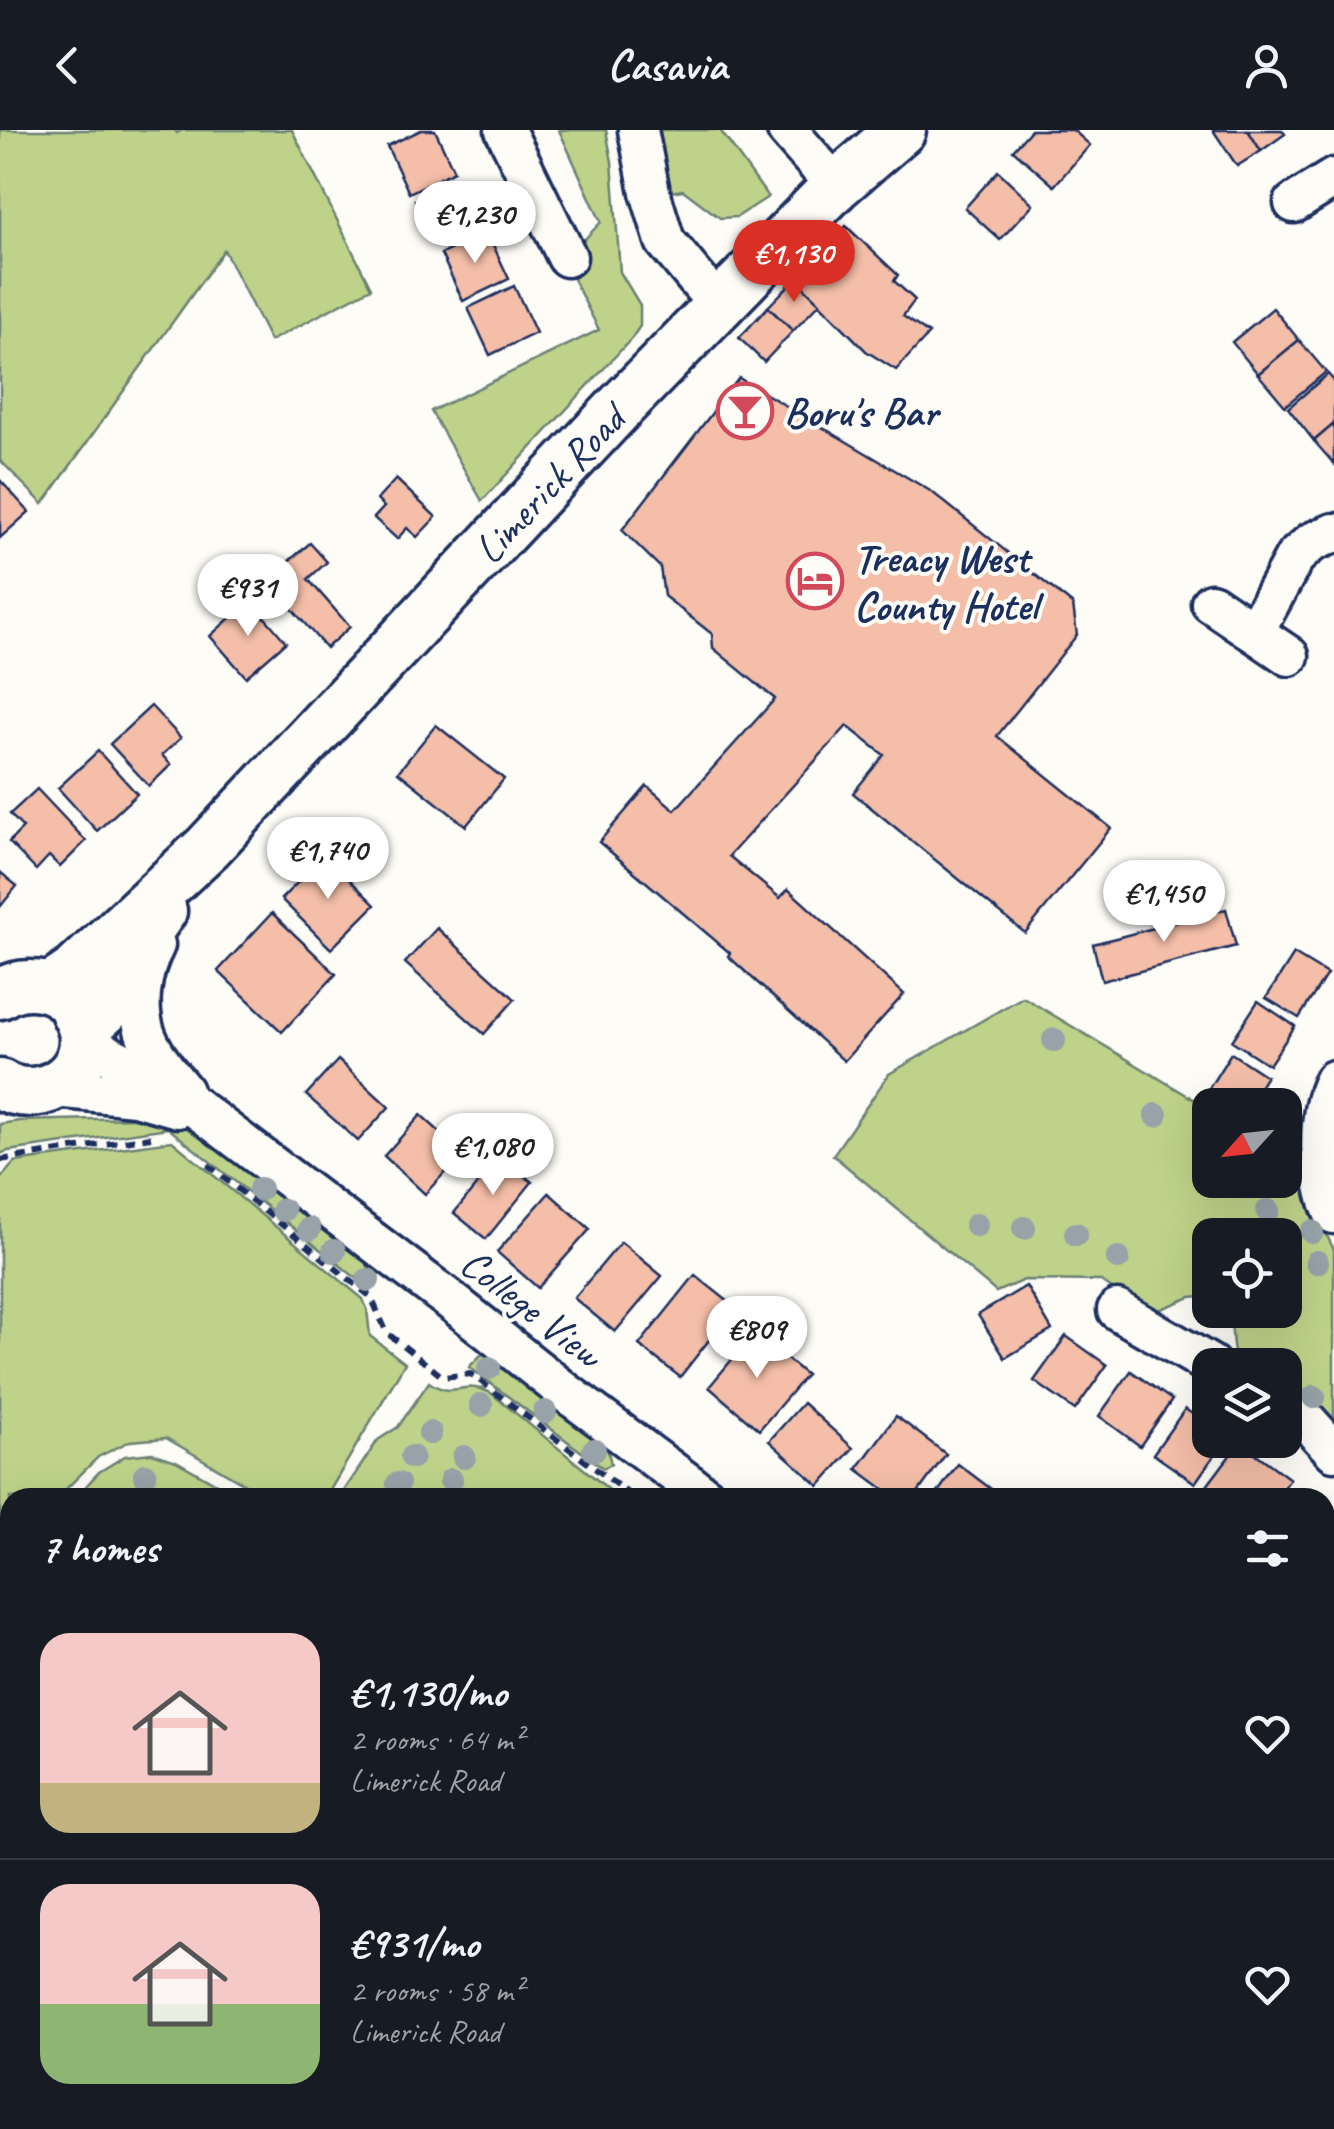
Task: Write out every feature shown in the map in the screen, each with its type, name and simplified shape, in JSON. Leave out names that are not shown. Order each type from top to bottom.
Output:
[{"type":"main road","name":"Limerick Road","points":[[15,987],[75,971],[208,848],[620,406],[836,186],[901,130]]},
{"type":"main road","name":"Limerick Road","points":[[24,1094],[79,1064],[84,1036],[105,1010],[147,932],[208,848]]},
{"type":"main road","points":[[15,987],[71,1003],[84,1036]]},
{"type":"street","points":[[505,130],[567,257]]},
{"type":"street","points":[[638,130],[664,241],[719,306]]},
{"type":"street","points":[[787,130],[836,186]]},
{"type":"street","points":[[1294,202],[1332,183]]},
{"type":"street","points":[[1254,632],[1295,557],[1312,542],[1334,533]]},
{"type":"street","points":[[1211,603],[1289,656]]},
{"type":"street","name":"College View","points":[[192,1129],[166,1070],[146,1037],[141,988],[152,952],[208,848]]},
{"type":"street","name":"College View","points":[[84,1036],[163,1083],[192,1129]]},
{"type":"street","points":[[1334,1080],[1326,1096],[1320,1162],[1334,1214]]},
{"type":"street","name":"College View","points":[[24,1094],[135,1096],[192,1129],[450,1300],[695,1488]]},
{"type":"street","points":[[1117,1310],[1192,1354]]},
{"type":"street","points":[[1302,1418],[1334,1451]]},
{"type":"path","points":[[0,1160],[192,1129],[370,1297],[386,1333],[443,1377],[471,1374],[621,1488]]},
{"type":"green space","points":[[0,130],[292,130],[371,288],[270,341],[224,250],[43,504],[0,460]]},
{"type":"green space","points":[[559,130],[606,130],[620,272],[640,305],[640,326],[482,501],[431,411],[599,330],[564,261],[601,222]]},
{"type":"green space","points":[[659,130],[720,130],[768,197],[737,217],[720,218],[683,190],[670,192]]},
{"type":"green space","points":[[1023,997],[1192,1098],[1192,1198],[1302,1198],[1302,1164],[1308,1168],[1310,1201],[1334,1250],[1334,1431],[1302,1406],[1302,1348],[1234,1348],[1231,1328],[1302,1328],[1302,1218],[1192,1218],[1192,1297],[1154,1312],[1136,1307],[1101,1281],[1024,1280],[996,1292],[833,1155],[889,1074]]},
{"type":"green space","points":[[173,1117],[366,1263],[375,1278],[371,1290],[168,1128],[0,1154],[0,1124]]},
{"type":"green space","points":[[172,1141],[363,1299],[370,1336],[405,1363],[331,1488],[252,1488],[166,1438],[130,1441],[98,1457],[67,1488],[0,1488],[0,1179],[15,1162]]},
{"type":"green space","points":[[482,1354],[494,1357],[607,1447],[611,1464],[603,1468],[469,1367]]},
{"type":"green space","points":[[429,1382],[446,1390],[481,1389],[491,1393],[607,1488],[346,1488],[378,1440],[398,1427]]},
{"type":"green space","points":[[152,1453],[176,1461],[223,1488],[84,1488],[99,1472],[125,1456]]},
{"type":"building","points":[[421,130],[435,130],[454,171],[409,193],[387,146]]},
{"type":"building","points":[[1031,130],[1073,130],[1090,145],[1054,186],[1013,150]]},
{"type":"building","points":[[1213,130],[1248,130],[1261,151],[1237,166]]},
{"type":"building","points":[[1248,130],[1282,130],[1285,134],[1261,151]]},
{"type":"building","points":[[998,171],[1033,204],[1000,240],[965,208]]},
{"type":"building","points":[[460,178],[483,224],[437,246],[415,200]]},
{"type":"building","points":[[846,226],[898,275],[894,281],[915,300],[903,316],[929,334],[896,370],[866,351],[795,279]]},
{"type":"building","points":[[487,232],[509,279],[463,301],[441,254]]},
{"type":"building","points":[[795,279],[820,303],[793,331],[768,307]]},
{"type":"building","points":[[514,286],[536,333],[490,355],[468,308]]},
{"type":"building","points":[[768,307],[793,331],[764,362],[739,338]]},
{"type":"building","points":[[1273,308],[1299,340],[1258,374],[1232,342]]},
{"type":"building","points":[[1299,340],[1326,372],[1285,406],[1258,374]]},
{"type":"building","points":[[1328,374],[1334,381],[1334,424],[1314,441],[1288,408]]},
{"type":"building","points":[[739,378],[932,492],[1073,605],[1077,635],[997,736],[1111,828],[1025,933],[853,793],[884,755],[847,726],[729,856],[780,898],[788,889],[904,994],[844,1061],[728,956],[730,953],[599,842],[647,786],[675,810],[775,699],[713,648],[712,634],[664,596],[660,567],[622,530]]},
{"type":"building","points":[[1334,424],[1334,464],[1314,441]]},
{"type":"building","points":[[396,479],[436,517],[417,537],[407,528],[397,539],[374,518],[384,507],[377,500]]},
{"type":"building","points":[[0,480],[29,512],[0,538]]},
{"type":"building","points":[[310,543],[327,562],[308,579],[350,627],[326,648],[267,580]]},
{"type":"building","points":[[250,600],[286,642],[246,677],[210,636]]},
{"type":"building","points":[[151,706],[181,738],[162,755],[171,765],[149,786],[110,744]]},
{"type":"building","points":[[436,725],[504,779],[466,826],[398,772]]},
{"type":"building","points":[[98,751],[137,794],[97,831],[58,788]]},
{"type":"building","points":[[37,789],[86,841],[60,867],[49,856],[36,870],[9,842],[23,828],[10,814]]},
{"type":"building","points":[[325,855],[375,905],[331,949],[281,899]]},
{"type":"building","points":[[0,872],[17,886],[0,907]]},
{"type":"building","points":[[1226,909],[1236,946],[1102,981],[1093,944]]},
{"type":"building","points":[[272,913],[336,974],[282,1032],[218,971]]},
{"type":"building","points":[[437,928],[515,999],[484,1034],[405,963]]},
{"type":"building","points":[[1294,954],[1327,974],[1299,1018],[1266,998]]},
{"type":"building","points":[[1258,1001],[1295,1026],[1269,1065],[1232,1041]]},
{"type":"building","points":[[1231,1053],[1266,1076],[1259,1088],[1209,1088]]},
{"type":"building","points":[[338,1060],[389,1107],[358,1141],[306,1095]]},
{"type":"building","points":[[421,1115],[463,1153],[425,1194],[384,1156]]},
{"type":"building","points":[[500,1156],[532,1182],[486,1239],[454,1213]]},
{"type":"building","points":[[549,1193],[590,1229],[538,1288],[497,1252]]},
{"type":"building","points":[[621,1242],[662,1276],[615,1332],[574,1298]]},
{"type":"building","points":[[695,1275],[735,1307],[680,1377],[639,1345]]},
{"type":"building","points":[[1026,1286],[1052,1330],[1005,1358],[978,1315]]},
{"type":"building","points":[[755,1332],[806,1375],[759,1430],[709,1387]]},
{"type":"building","points":[[1066,1336],[1107,1365],[1075,1410],[1034,1381]]},
{"type":"building","points":[[1131,1371],[1172,1400],[1140,1446],[1099,1416]]},
{"type":"building","points":[[803,1403],[853,1448],[819,1486],[769,1441]]},
{"type":"building","points":[[1185,1409],[1192,1414],[1192,1458],[1212,1458],[1195,1483],[1153,1454]]},
{"type":"building","points":[[896,1416],[946,1454],[921,1488],[883,1488],[857,1469]]},
{"type":"building","points":[[1228,1458],[1262,1458],[1290,1479],[1284,1488],[1206,1488]]},
{"type":"building","points":[[958,1464],[990,1488],[941,1488]]},
{"type":"place","name":"Boru's Bar","points":[[745,411]]},
{"type":"place","name":"Treacy West County Hotel","points":[[815,581]]}]
